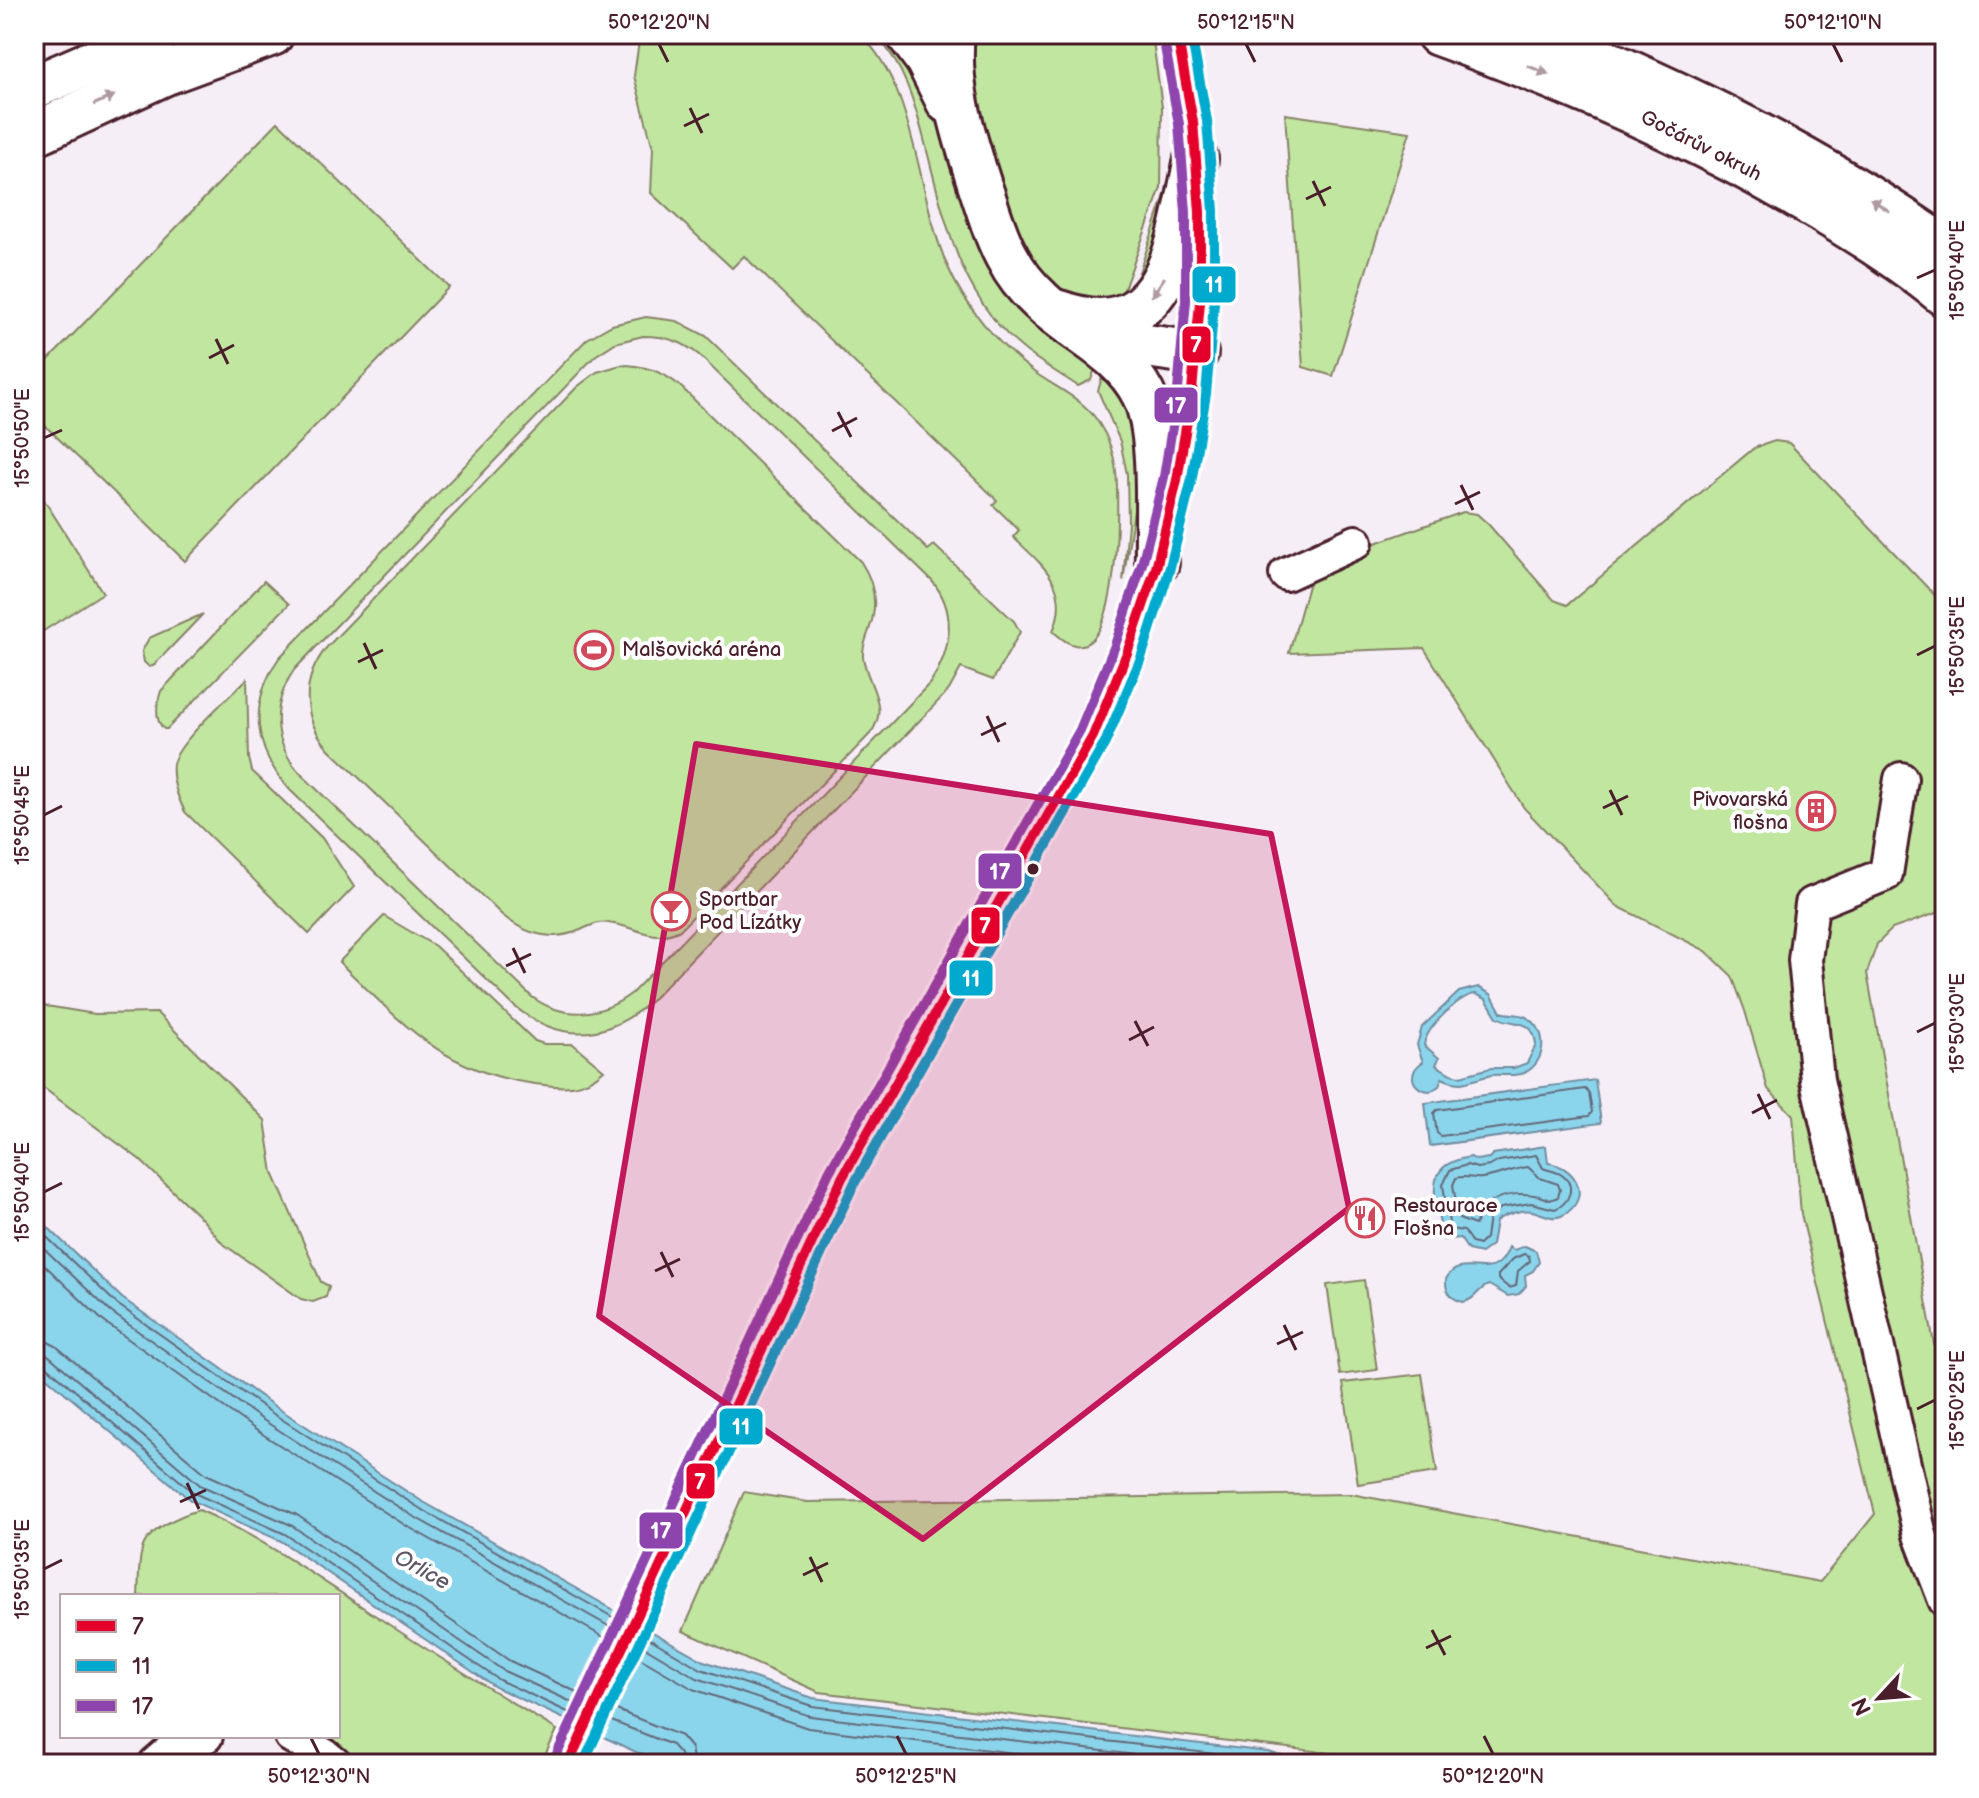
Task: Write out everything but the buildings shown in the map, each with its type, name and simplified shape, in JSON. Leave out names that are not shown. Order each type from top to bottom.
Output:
[{"type":"main road","points":[[35,84],[157,34]]},
{"type":"main road","points":[[34,134],[166,73],[272,34]]},
{"type":"main road","points":[[908,34],[934,74],[972,158],[1006,257],[1026,286],[1041,301],[1119,360],[1136,381],[1148,404],[1154,440],[1157,563]]},
{"type":"main road","points":[[953,34],[951,70],[972,158]]},
{"type":"main road","name":"Gočárův okruh","points":[[1438,34],[1566,82],[1650,118],[1743,165],[1883,249],[1945,295]]},
{"type":"main road","name":"Gočárův okruh","points":[[1540,34],[1645,77],[1740,123],[1836,176],[1945,248]]},
{"type":"main road","points":[[1041,301],[1068,315],[1107,320],[1124,317],[1146,303],[1171,263],[1196,159]]},
{"type":"main road","points":[[1041,301],[1075,322],[1112,337],[1162,349],[1196,353]]},
{"type":"street","points":[[568,1764],[842,1178],[1093,736],[1125,661],[1157,563],[1186,441],[1196,353],[1200,250],[1196,159],[1177,34]]},
{"type":"street","points":[[1286,574],[1356,542]]},
{"type":"street","points":[[1901,779],[1886,874],[1812,904],[1805,960],[1817,1080],[1920,1535],[1945,1600]]},
{"type":"street","points":[[155,1764],[170,1751],[201,1738]]},
{"type":"street","points":[[294,1738],[335,1764]]},
{"type":"highlighted area","points":[[696,744],[1271,834],[1349,1208],[923,1539],[599,1316]]},
{"type":"green space","points":[[640,34],[860,34],[879,56],[904,112],[937,237],[954,281],[984,324],[1008,350],[1087,408],[1111,447],[1117,489],[1116,553],[1104,619],[1092,639],[1076,645],[1053,631],[1059,601],[1056,589],[1043,567],[1013,537],[1019,530],[993,505],[997,500],[744,256],[732,268],[651,193],[653,148],[634,76]]},
{"type":"green space","points":[[875,34],[893,34],[934,100],[982,251],[994,278],[1007,295],[1097,363],[1091,380],[1078,386],[1027,352],[1004,331],[971,284],[948,230],[907,85],[894,58]]},
{"type":"green space","points":[[967,34],[1152,34],[1162,107],[1161,188],[1116,311],[1055,293],[1011,230],[963,52]]},
{"type":"green space","points":[[1285,114],[1410,132],[1333,376],[1303,367]]},
{"type":"green space","points":[[278,122],[449,287],[185,561],[34,415],[34,375]]},
{"type":"green space","points":[[1167,189],[1170,224],[1127,308]]},
{"type":"green space","points":[[646,317],[677,321],[706,336],[928,550],[934,545],[1014,621],[1020,632],[993,680],[961,668],[949,690],[651,1001],[618,1024],[584,1032],[549,1027],[514,1006],[290,790],[268,759],[259,726],[259,709],[262,692],[279,658],[587,339],[612,325]],"holes":[[[643,336],[666,338],[699,355],[932,581],[946,606],[949,632],[943,658],[930,683],[632,993],[595,1011],[570,1012],[532,997],[301,774],[284,750],[278,710],[294,670],[595,356],[615,343]]]},
{"type":"green space","name":"Malšovická aréna","points":[[621,365],[652,370],[679,385],[861,562],[869,577],[874,610],[863,657],[876,696],[878,715],[870,734],[680,930],[661,935],[604,923],[568,934],[547,936],[519,927],[502,915],[329,749],[309,712],[309,685],[318,659],[327,647],[577,387],[597,372]]},
{"type":"green space","points":[[1105,367],[1126,389],[1142,459],[1123,581],[1128,523],[1127,474],[1120,441],[1098,391]]},
{"type":"green space","points":[[1775,441],[1789,443],[1945,606],[1945,910],[1892,929],[1877,944],[1867,973],[1945,1405],[1945,1719],[1939,1764],[1355,1764],[1330,1753],[819,1692],[683,1631],[744,1492],[808,1502],[1351,1494],[1820,1582],[1875,1514],[1801,1214],[1793,1115],[1768,1089],[1732,976],[1706,951],[1617,906],[1524,808],[1424,648],[1289,653],[1309,582],[1359,549],[1463,512],[1477,514],[1554,600],[1567,605],[1754,448]]},
{"type":"green space","points":[[34,484],[103,593],[34,637]]},
{"type":"green space","points":[[264,581],[289,604],[164,729],[158,716],[161,691]]},
{"type":"green space","points":[[203,614],[153,666],[149,667],[144,662],[142,651],[149,638]]},
{"type":"green space","points":[[247,679],[252,771],[322,838],[354,887],[309,934],[185,812],[174,783],[173,764],[184,744]]},
{"type":"green space","points":[[384,916],[435,946],[535,1041],[573,1044],[604,1070],[588,1081],[572,1086],[535,1084],[474,1068],[426,1041],[339,962]]},
{"type":"green space","points":[[34,1004],[95,1014],[157,1013],[265,1120],[273,1173],[321,1282],[329,1286],[326,1297],[313,1302],[301,1299],[222,1243],[203,1220],[139,1159],[34,1081]]},
{"type":"green space","points":[[1364,1280],[1377,1370],[1340,1375],[1327,1285]]},
{"type":"green space","points":[[1422,1374],[1437,1472],[1358,1484],[1343,1383]]},
{"type":"green space","points":[[199,1510],[268,1546],[557,1730],[541,1764],[358,1764],[331,1738],[340,1738],[340,1594],[138,1594],[140,1561],[145,1543],[165,1524]]},
{"type":"water","points":[[1478,987],[1491,994],[1501,1012],[1523,1016],[1533,1022],[1539,1029],[1542,1045],[1541,1054],[1532,1068],[1520,1074],[1492,1075],[1461,1083],[1442,1078],[1439,1086],[1431,1091],[1419,1088],[1413,1076],[1423,1062],[1417,1045],[1422,1027],[1459,992]],"holes":[[[1476,994],[1486,999],[1497,1017],[1531,1030],[1536,1045],[1527,1063],[1514,1068],[1491,1068],[1460,1076],[1436,1065],[1439,1058],[1424,1045],[1437,1022],[1469,996]]]},
{"type":"water","points":[[1595,1080],[1601,1123],[1430,1146],[1425,1103]]},
{"type":"water","points":[[1546,1146],[1548,1163],[1571,1174],[1579,1189],[1575,1205],[1568,1212],[1554,1217],[1523,1211],[1503,1217],[1496,1221],[1492,1245],[1481,1253],[1468,1250],[1460,1238],[1443,1240],[1435,1186],[1443,1167],[1471,1157],[1476,1160],[1489,1158],[1493,1154]]},
{"type":"water","name":"Orlice","points":[[34,1214],[122,1298],[273,1405],[420,1500],[704,1661],[813,1698],[1268,1752],[1311,1764],[675,1764],[636,1752],[495,1687],[281,1541],[190,1500],[36,1368]]},
{"type":"water","points":[[1525,1246],[1536,1251],[1539,1262],[1533,1271],[1525,1275],[1526,1286],[1519,1294],[1508,1296],[1489,1285],[1463,1302],[1450,1294],[1446,1279],[1453,1271],[1495,1266],[1509,1247],[1514,1250]]},
{"type":"pier","points":[[616,1605],[655,1628],[602,1741],[562,1722]]},
{"type":"transit line","name":"7","points":[[568,1764],[842,1178],[1093,736],[1127,653],[1156,568],[1177,480],[1192,391],[1200,302],[1200,212],[1193,122],[1177,34]]},
{"type":"transit line","name":"11","points":[[583,1764],[854,1184],[1105,743],[1141,658],[1169,571],[1191,483],[1206,394],[1214,303],[1214,211],[1207,121],[1191,34]]},
{"type":"transit line","name":"17","points":[[555,1758],[829,1172],[1080,730],[1114,648],[1142,564],[1164,477],[1178,390],[1186,301],[1186,212],[1179,124],[1163,36]]},
{"type":"place","name":"Malšovická aréna","points":[[594,650]]},
{"type":"place","name":"Pivovarská flošna","points":[[1816,811]]},
{"type":"place","name":"Sportbar Pod Lízátky","points":[[671,911]]},
{"type":"place","name":"Restaurace Flošna","points":[[1365,1218]]}]
